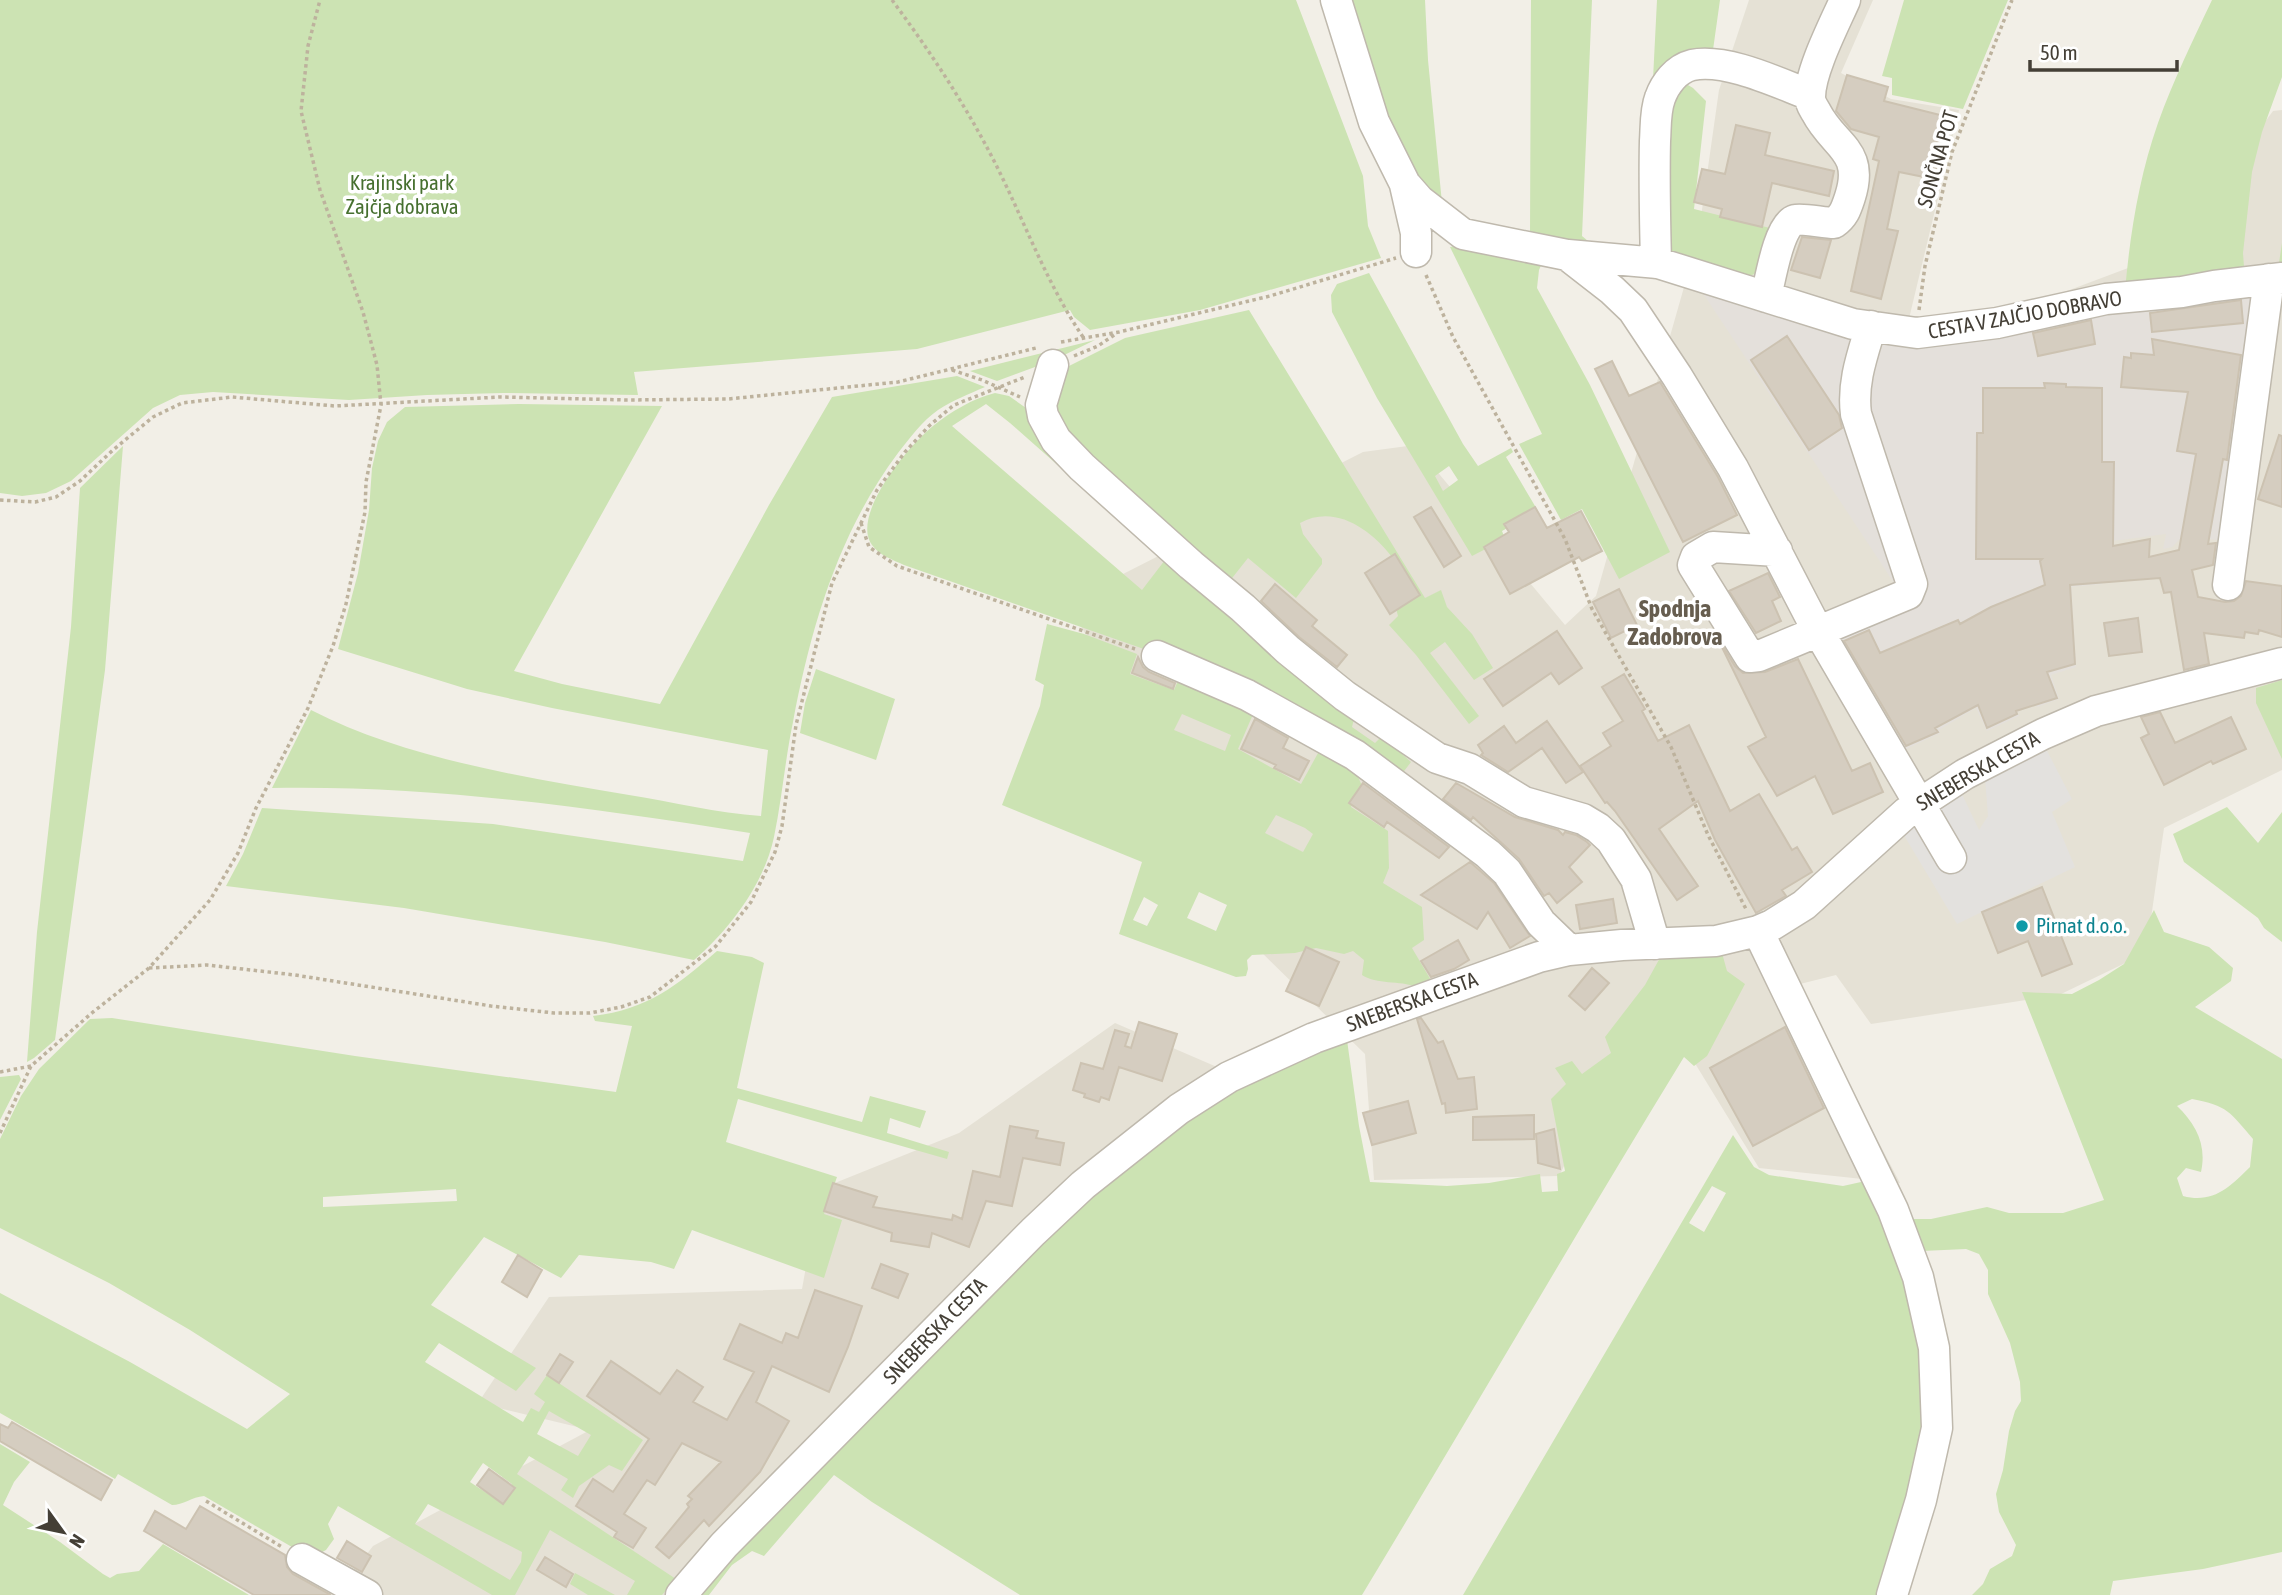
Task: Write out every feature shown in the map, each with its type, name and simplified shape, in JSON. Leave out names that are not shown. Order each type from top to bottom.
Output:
[{"type":"street","name":"CESTA V ZAJČJO DOBRAVO","points":[[1336,0],[1374,122],[1405,184],[1419,200],[1464,234],[1567,255],[1657,263],[1853,324],[1917,333],[1997,323],[2106,299],[2276,279]]},
{"type":"street","points":[[1766,297],[1787,224],[1796,219],[1834,223],[1843,216],[1856,179],[1853,162],[1822,124],[1809,100],[1812,80],[1845,0]]},
{"type":"street","points":[[1633,310],[1632,296],[1635,287],[1657,263],[1654,171],[1656,117],[1659,99],[1670,79],[1692,65],[1708,64],[1743,71],[1810,95]]},
{"type":"street","points":[[1405,184],[1416,233],[1416,251]]},
{"type":"street","name":"CESTA V ZAJČJO DOBRAVO","points":[[1567,255],[1612,289],[1633,310],[1705,422],[1818,631],[1951,858]]},
{"type":"street","points":[[2228,585],[2276,279]]},
{"type":"street","points":[[1777,551],[1713,547],[1696,557],[1693,565],[1749,657],[1759,656],[1908,594],[1912,584],[1856,414],[1853,396],[1855,379],[1871,326]]},
{"type":"street","points":[[1053,351],[1041,405],[1043,416],[1056,440],[1082,467],[1287,650],[1345,696],[1437,758],[1470,769],[1524,802],[1572,815],[1598,828],[1611,840],[1636,879],[1656,944]]},
{"type":"street","points":[[1157,656],[1247,695],[1355,755],[1488,854],[1507,872],[1541,923],[1569,950]]},
{"type":"street","name":"SNEBERSKA CESTA","points":[[681,1595],[724,1545],[1023,1241],[1083,1185],[1190,1101],[1253,1064],[1314,1038],[1510,967],[1569,950],[1716,941],[1758,931],[1784,918],[1810,900],[1918,803],[1965,774],[2079,717],[2119,703],[2282,663]]},
{"type":"street","points":[[1758,931],[1893,1210],[1918,1277],[1934,1349],[1937,1428],[1921,1500],[1892,1595]]},
{"type":"street","points":[[302,1559],[367,1595]]},
{"type":"path","points":[[0,1133],[31,1066],[149,968],[210,900],[238,853],[256,808],[308,708],[346,604],[365,512],[366,482],[381,405],[377,365],[363,312],[320,191],[301,110],[308,46],[320,0]]},
{"type":"path","points":[[892,0],[961,99],[993,159],[1053,288],[1083,337]]},
{"type":"path","name":"SONČNA POT","points":[[1917,333],[1925,266],[1952,152],[2012,0]]},
{"type":"path","points":[[149,968],[207,965],[295,975],[491,1006],[554,1013],[590,1013],[621,1007],[650,997],[716,946],[751,902],[775,852],[782,826],[796,725],[832,583],[884,480],[929,426],[954,405],[998,387],[1053,351],[1083,337],[1119,332],[1270,296],[1416,251],[1453,337],[1564,540],[1592,609],[1671,747],[1707,835],[1758,931]]},
{"type":"path","points":[[0,500],[35,502],[56,497],[79,481],[153,417],[182,403],[232,397],[335,406],[500,397],[626,401],[728,398],[898,382],[949,369],[1098,345],[1119,332]]},
{"type":"path","points":[[949,369],[998,387]]},
{"type":"path","points":[[861,521],[870,548],[897,566],[1157,656]]},
{"type":"path","points":[[0,1072],[31,1066]]},
{"type":"path","points":[[206,1501],[302,1559]]},
{"type":"shaded area","points":[[1749,0],[1873,0],[1841,73],[1891,99],[1959,110],[1907,327],[2043,300],[2168,253],[2273,111],[2282,110],[2282,770],[2164,828],[2146,953],[2059,995],[1871,1024],[1836,975],[1796,985],[1900,1183],[1759,1168],[1696,1065],[1655,986],[1559,1176],[1374,1180],[1365,1054],[1253,944],[1068,602],[1363,452],[1415,445],[1565,625],[1596,596],[1698,238],[1719,90]]},
{"type":"shaded area","points":[[1695,281],[1899,338],[2262,290],[2222,539],[2182,537],[2172,547],[2163,549],[2166,534],[2105,542],[2100,562],[2102,584],[2071,587],[2076,667],[2051,675],[2059,699],[2037,707],[2028,686],[2011,693],[2019,716],[1987,731],[1976,708],[1939,730],[1940,733],[1900,752],[1837,640],[1896,586]]},
{"type":"shaded area","points":[[2044,745],[2072,799],[2052,812],[2075,867],[1957,924],[1899,827],[1960,790],[1979,830],[1988,816],[1985,778]]},
{"type":"shaded area","points":[[1115,1023],[1217,1067],[702,1550],[666,1595],[335,1595],[373,1546],[590,1430],[478,1403],[549,1297],[802,1289],[820,1189],[959,1133]]},
{"type":"green space","name":"Krajinski park Zajčja dobrava","points":[[0,0],[1296,0],[1363,176],[1368,226],[1381,258],[1200,310],[1090,330],[1074,317],[1070,310],[917,349],[634,372],[638,395],[503,393],[349,400],[213,392],[180,395],[153,408],[71,481],[46,493],[22,496],[0,493]]},
{"type":"green space","points":[[1345,0],[1425,0],[1442,203],[1437,208],[1393,150]]},
{"type":"green space","points":[[1531,0],[1592,0],[1582,236],[1588,241],[1640,246],[1646,242],[1641,257],[1530,233]]},
{"type":"green space","points":[[1657,0],[1720,0],[1712,57],[1653,79]]},
{"type":"green space","points":[[1904,0],[2008,0],[1963,109],[1892,95],[1892,78],[1882,76]]},
{"type":"green space","points":[[2212,0],[2282,0],[2282,77],[2262,132],[2252,172],[2243,253],[2244,267],[2279,263],[2282,243],[2282,272],[2125,291],[2136,206],[2151,143],[2170,92]]},
{"type":"green space","points":[[1683,82],[1706,101],[1694,209],[1770,228],[1762,270],[1750,276],[1670,259],[1663,120]]},
{"type":"green space","points":[[1461,245],[1544,259],[1539,270],[1537,288],[1590,385],[1670,552],[1619,579],[1582,509],[1561,520],[1519,444],[1542,434],[1450,247]]},
{"type":"green space","points":[[1369,273],[1463,444],[1478,466],[1511,448],[1513,452],[1506,457],[1538,511],[1502,531],[1505,539],[1472,556],[1377,398],[1332,312],[1331,295],[1337,284]],"holes":[[[1449,466],[1458,480],[1443,491],[1435,476]]]},
{"type":"green space","points":[[1249,310],[1425,598],[1441,590],[1447,607],[1472,634],[1493,668],[1474,680],[1445,642],[1430,653],[1479,716],[1469,724],[1416,655],[1389,625],[1398,616],[1394,601],[1392,557],[1362,529],[1351,522],[1326,516],[1300,523],[1303,534],[1322,559],[1322,564],[1296,598],[1248,558],[1225,587],[1059,437],[1049,385],[1059,371],[1125,338]]},
{"type":"green space","points":[[1095,340],[1054,360],[997,381],[970,371]]},
{"type":"green space","points":[[957,376],[985,387],[944,406],[916,430],[877,483],[844,548],[830,581],[800,686],[769,855],[744,904],[694,960],[404,908],[226,886],[262,808],[493,824],[743,861],[750,833],[572,807],[452,794],[272,788],[311,710],[386,741],[466,764],[695,807],[761,816],[768,750],[467,689],[338,649],[358,573],[378,441],[387,422],[405,407],[519,404],[662,406],[514,671],[660,704],[769,505],[832,397]]},
{"type":"green space","points":[[995,393],[1009,396],[1026,408],[1354,719],[1352,727],[1375,743],[1382,736],[1411,762],[1398,779],[1181,662],[904,565],[875,549],[867,532],[869,516],[886,481],[898,464],[923,435],[947,415]],"holes":[[[986,404],[1165,560],[1142,590],[952,426]]]},
{"type":"green space","points":[[123,446],[105,670],[55,1040],[27,1062],[37,932],[71,627],[80,488]]},
{"type":"green space","points":[[1047,624],[1084,634],[1137,654],[1130,674],[1174,690],[1182,672],[1254,712],[1238,749],[1301,784],[1323,744],[1350,758],[1362,786],[1351,807],[1388,831],[1389,868],[1383,883],[1422,907],[1424,940],[1412,948],[1432,982],[1417,987],[1374,980],[1362,975],[1364,960],[1353,951],[1344,954],[1316,948],[1295,953],[1252,955],[1247,960],[1246,976],[1236,977],[1119,934],[1142,862],[1002,805],[1040,706],[1044,685],[1035,680]],"holes":[[[1182,714],[1231,735],[1225,751],[1174,730]],[[1276,815],[1313,834],[1303,852],[1265,833]],[[1199,892],[1227,905],[1216,931],[1187,918]],[[1144,897],[1158,905],[1147,926],[1133,920]]]},
{"type":"green space","points":[[816,669],[895,699],[876,760],[800,733],[805,703]]},
{"type":"green space","points":[[2282,680],[2282,759],[2256,703],[2256,688]]},
{"type":"green space","points":[[2227,807],[2258,843],[2282,812],[2282,942],[2264,928],[2258,918],[2184,862],[2173,834]]},
{"type":"green space","points":[[2154,910],[2164,932],[2209,947],[2233,968],[2231,981],[2195,1007],[2282,1059],[2282,1552],[2203,1569],[2113,1581],[2110,1595],[1972,1595],[1983,1584],[1990,1569],[2012,1556],[2016,1545],[1999,1512],[1996,1494],[2009,1431],[2021,1401],[2020,1382],[2010,1343],[1988,1294],[1988,1270],[1979,1254],[1966,1249],[1922,1251],[1911,1219],[1931,1219],[1987,1207],[2009,1213],[2063,1213],[2104,1200],[2022,992],[2072,994],[2124,964]],"holes":[[[2192,1099],[2221,1107],[2253,1139],[2250,1167],[2220,1192],[2203,1198],[2183,1196],[2177,1178],[2186,1168],[2201,1172],[2201,1144],[2190,1120],[2177,1106]]]},
{"type":"green space","points":[[717,951],[752,957],[764,963],[737,1088],[862,1122],[870,1096],[926,1111],[920,1128],[890,1118],[887,1133],[949,1152],[947,1159],[738,1099],[726,1142],[837,1177],[824,1214],[842,1220],[824,1278],[692,1230],[674,1269],[651,1262],[579,1255],[561,1278],[484,1237],[431,1305],[536,1368],[516,1391],[439,1343],[425,1362],[523,1422],[531,1408],[539,1412],[545,1402],[534,1394],[547,1375],[643,1440],[622,1471],[609,1465],[579,1486],[573,1498],[561,1490],[568,1479],[529,1456],[517,1474],[676,1579],[662,1595],[627,1595],[635,1581],[550,1530],[515,1595],[492,1595],[338,1506],[328,1524],[334,1539],[326,1550],[311,1558],[204,1496],[172,1505],[118,1474],[115,1479],[0,1413],[0,1293],[130,1362],[247,1429],[290,1394],[190,1330],[109,1283],[0,1228],[0,1139],[21,1096],[39,1069],[90,1019],[112,1018],[355,1056],[616,1092],[632,1026],[595,1021],[593,1016],[613,1013],[646,1002],[675,985]],"holes":[[[456,1189],[457,1201],[323,1207],[323,1197]],[[549,1411],[591,1435],[578,1456],[537,1434]],[[483,1463],[512,1484],[500,1502],[470,1482]],[[428,1504],[522,1552],[521,1562],[510,1580],[415,1524]]]},
{"type":"green space","points":[[1722,953],[1727,971],[1745,984],[1707,1056],[1694,1066],[1684,1057],[1362,1595],[1020,1595],[834,1475],[764,1556],[752,1551],[732,1565],[709,1595],[695,1595],[1089,1194],[1237,1084],[1347,1040],[1370,1182],[1447,1186],[1489,1183],[1540,1174],[1542,1192],[1558,1191],[1557,1174],[1565,1171],[1551,1099],[1566,1084],[1555,1068],[1572,1061],[1582,1074],[1611,1053],[1605,1037],[1645,985],[1661,956]]},
{"type":"green space","points":[[19,1075],[21,1079],[0,1120],[0,1077]]},
{"type":"green space","points":[[1733,1135],[1754,1167],[1769,1175],[1843,1186],[1879,1178],[1940,1394],[1889,1595],[1463,1595]],"holes":[[[1712,1186],[1726,1193],[1704,1232],[1689,1223]]]},
{"type":"green space","points":[[0,1444],[30,1462],[14,1482],[3,1505],[103,1574],[110,1578],[117,1574],[139,1571],[163,1544],[249,1595],[0,1595]]},
{"type":"green space","points":[[575,1573],[615,1595],[588,1595],[570,1584]]},
{"type":"building","points":[[1847,75],[1888,87],[1884,101],[1944,116],[1932,164],[1937,165],[1934,179],[1899,172],[1887,229],[1898,231],[1881,299],[1851,291],[1879,161],[1873,159],[1879,137],[1851,129],[1836,111]]},
{"type":"building","points":[[1736,125],[1770,133],[1765,155],[1834,171],[1829,196],[1772,183],[1762,227],[1720,217],[1722,209],[1694,202],[1702,169],[1725,174]]},
{"type":"building","points":[[1802,237],[1831,240],[1820,278],[1791,270]]},
{"type":"building","points":[[2241,300],[2243,323],[2152,332],[2150,313]]},
{"type":"building","points":[[2091,320],[2095,344],[2038,356],[2033,333]]},
{"type":"building","points":[[1787,336],[1839,415],[1842,428],[1809,450],[1751,360]]},
{"type":"building","points":[[2152,339],[2241,355],[2227,460],[2223,459],[2208,544],[2216,543],[2213,565],[2192,570],[2198,597],[2225,602],[2234,601],[2241,596],[2246,581],[2282,586],[2282,637],[2259,630],[2258,634],[2245,632],[2244,638],[2204,633],[2209,664],[2184,670],[2171,592],[2164,593],[2160,578],[2070,585],[2075,664],[2047,672],[2057,698],[2016,711],[2017,714],[1987,728],[1978,705],[1935,728],[1938,732],[1906,746],[1844,641],[1869,630],[1880,653],[1958,620],[1960,624],[1991,607],[2045,585],[2040,561],[2042,559],[1976,559],[1977,433],[1983,433],[1983,388],[2045,388],[2044,383],[2102,388],[2102,462],[2114,462],[2113,546],[2150,539],[2149,557],[2179,550],[2196,454],[2177,451],[2188,392],[2121,387],[2124,357],[2131,358],[2131,353],[2154,355]]},
{"type":"building","points":[[1612,361],[1629,396],[1660,382],[1718,477],[1737,515],[1683,542],[1595,369]]},
{"type":"building","points":[[2279,435],[2282,436],[2282,507],[2258,499]]},
{"type":"building","points":[[1431,507],[1461,556],[1444,567],[1414,517]]},
{"type":"building","points":[[1535,507],[1547,528],[1581,511],[1602,551],[1582,561],[1579,557],[1510,594],[1484,547],[1509,532],[1504,524]]},
{"type":"building","points":[[1395,554],[1420,595],[1390,614],[1365,573]]},
{"type":"building","points":[[1768,573],[1780,597],[1772,601],[1781,621],[1756,633],[1729,591]]},
{"type":"building","points":[[1275,584],[1317,620],[1312,626],[1347,655],[1337,667],[1299,637],[1261,601]]},
{"type":"building","points":[[1619,589],[1637,625],[1611,638],[1593,602]]},
{"type":"building","points":[[2138,618],[2142,652],[2109,656],[2104,623]]},
{"type":"building","points":[[1557,631],[1582,668],[1559,684],[1551,673],[1503,706],[1484,679]]},
{"type":"building","points":[[1716,635],[1735,666],[1743,673],[1765,672],[1798,659],[1852,771],[1870,763],[1883,792],[1833,814],[1815,776],[1777,796],[1748,747],[1766,737]]},
{"type":"building","points":[[1138,657],[1149,672],[1175,683],[1173,689],[1132,673]]},
{"type":"building","points":[[1624,674],[1645,709],[1642,711],[1658,741],[1689,725],[1730,811],[1759,794],[1792,850],[1797,847],[1812,872],[1782,890],[1786,896],[1756,913],[1715,840],[1698,801],[1659,829],[1698,886],[1677,900],[1615,811],[1605,803],[1580,766],[1611,746],[1603,733],[1623,721],[1602,687]]},
{"type":"building","points":[[2160,712],[2175,743],[2231,717],[2246,749],[2213,764],[2211,761],[2164,785],[2141,738],[2149,734],[2141,717]]},
{"type":"building","points":[[1255,719],[1288,738],[1283,748],[1309,761],[1299,780],[1274,768],[1276,765],[1241,749]]},
{"type":"building","points":[[1547,721],[1583,772],[1566,783],[1542,748],[1508,772],[1481,755],[1483,753],[1478,745],[1504,726],[1516,743]]},
{"type":"building","points":[[1363,783],[1449,847],[1439,858],[1387,822],[1384,827],[1349,803]]},
{"type":"building","points":[[1456,783],[1515,817],[1558,830],[1563,835],[1565,832],[1576,835],[1587,842],[1590,845],[1569,867],[1582,882],[1557,903],[1549,893],[1544,896],[1519,859],[1473,817],[1471,820],[1443,799]]},
{"type":"building","points":[[1470,862],[1494,883],[1530,936],[1510,948],[1488,912],[1477,929],[1421,895]]},
{"type":"building","name":"Pirnat d.o.o.","points":[[2042,887],[2072,964],[2042,976],[2028,941],[1998,953],[1982,912]]},
{"type":"building","points":[[1613,899],[1617,923],[1580,929],[1576,905]]},
{"type":"building","points":[[1458,940],[1469,960],[1431,977],[1421,961]]},
{"type":"building","points":[[1306,947],[1339,962],[1319,1006],[1286,991]]},
{"type":"building","points":[[1592,968],[1609,983],[1585,1010],[1569,996]]},
{"type":"building","points":[[1421,1018],[1438,1043],[1443,1041],[1458,1079],[1474,1077],[1477,1109],[1446,1113],[1417,1019]]},
{"type":"building","points":[[1139,1022],[1177,1034],[1162,1081],[1119,1067],[1109,1100],[1101,1097],[1099,1102],[1073,1090],[1081,1063],[1103,1069],[1115,1030],[1129,1034],[1125,1046],[1131,1048]]},
{"type":"building","points":[[1785,1027],[1824,1108],[1753,1146],[1710,1068]]},
{"type":"building","points":[[1408,1101],[1416,1133],[1372,1145],[1363,1113]]},
{"type":"building","points":[[1534,1115],[1534,1139],[1473,1140],[1473,1117]]},
{"type":"building","points":[[1010,1126],[1038,1131],[1036,1138],[1064,1143],[1060,1165],[1023,1158],[1012,1206],[986,1201],[969,1247],[932,1233],[929,1247],[891,1241],[892,1233],[824,1211],[833,1183],[877,1197],[873,1207],[952,1220],[953,1215],[962,1219],[973,1171],[1000,1177]]},
{"type":"building","points":[[1554,1129],[1560,1169],[1538,1163],[1536,1134]]},
{"type":"building","points":[[518,1255],[542,1270],[527,1297],[502,1282]]},
{"type":"building","points":[[881,1264],[908,1274],[898,1298],[872,1288]]},
{"type":"building","points":[[815,1290],[862,1306],[829,1392],[772,1366],[756,1402],[789,1421],[760,1472],[709,1526],[704,1520],[669,1558],[656,1547],[689,1507],[687,1504],[692,1499],[688,1496],[721,1462],[682,1443],[655,1485],[647,1480],[624,1514],[646,1528],[633,1548],[614,1537],[617,1532],[576,1506],[593,1479],[613,1492],[649,1439],[587,1396],[611,1361],[660,1394],[677,1370],[703,1387],[693,1402],[727,1420],[754,1372],[724,1359],[740,1324],[782,1343],[786,1333],[798,1338]]},
{"type":"building","points":[[560,1354],[573,1362],[559,1383],[547,1375]]},
{"type":"building","points":[[12,1422],[112,1480],[101,1500],[0,1441],[0,1424],[8,1428]]},
{"type":"building","points":[[489,1469],[515,1488],[503,1504],[477,1485]]},
{"type":"building","points":[[200,1506],[285,1555],[287,1567],[293,1574],[331,1595],[254,1595],[144,1531],[155,1511],[186,1529]]},
{"type":"building","points":[[347,1541],[371,1556],[362,1572],[337,1558]]},
{"type":"building","points":[[545,1557],[573,1574],[566,1587],[537,1570]]},
{"type":"place","name":"Pirnat d.o.o.","points":[[2022,926]]},
{"type":"district","name":"Spodnja Zadobrova","points":[[1675,623]]}]
